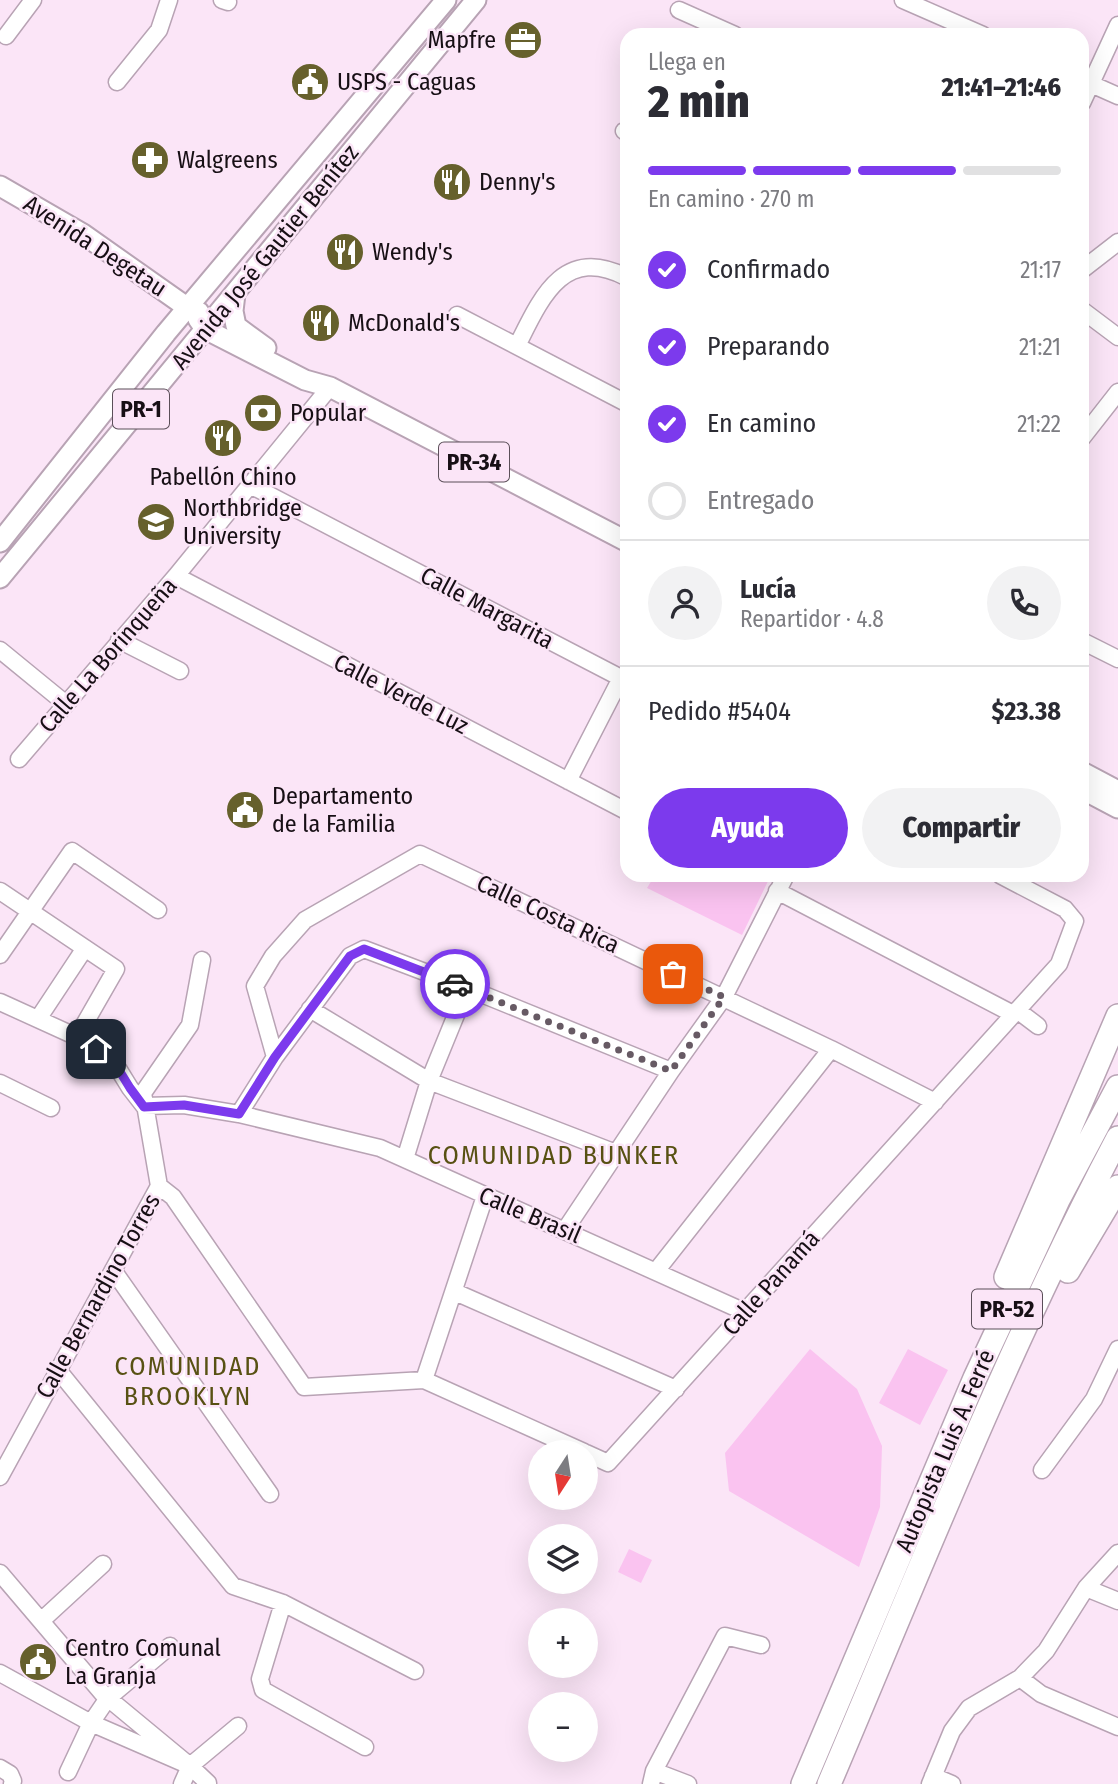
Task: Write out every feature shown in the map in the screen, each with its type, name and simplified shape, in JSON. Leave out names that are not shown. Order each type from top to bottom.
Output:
[{"type":"highway","points":[[975,1378],[996,1299],[1118,1016]]},
{"type":"highway","name":"Autopista Luis A. Ferré","points":[[803,1784],[975,1378],[1059,1198],[1118,1087]]},
{"type":"highway","name":"Autopista Luis A. Ferré","points":[[829,1784],[992,1401],[1068,1237],[1118,1138]]},
{"type":"highway","points":[[992,1401],[1118,1187]]},
{"type":"main road","name":"Avenida José Gautier Benítez","points":[[0,542],[188,307],[446,0]]},
{"type":"main road","name":"Avenida José Gautier Benítez","points":[[0,578],[476,0]]},
{"type":"main road","name":"Avenida Degetau","points":[[0,186],[83,234],[209,324],[305,380],[325,385]]},
{"type":"main road","points":[[234,294],[233,318],[236,326],[266,348]]},
{"type":"main road","name":"Avenida Degetau","points":[[209,324],[266,348],[311,373],[325,385],[620,538]]},
{"type":"main road","points":[[1089,776],[1118,791]]},
{"type":"main road","points":[[1089,793],[1118,808]]},
{"type":"street","points":[[6,36],[33,0]]},
{"type":"street","points":[[117,82],[159,30],[169,0]]},
{"type":"street","points":[[903,0],[967,28]]},
{"type":"street","points":[[679,10],[717,28]]},
{"type":"street","points":[[1089,77],[1118,24]]},
{"type":"street","points":[[1089,83],[1118,96]]},
{"type":"street","points":[[1089,265],[1118,242]]},
{"type":"street","points":[[517,346],[540,302],[561,276],[585,267],[608,268],[620,274]]},
{"type":"street","points":[[457,315],[620,401]]},
{"type":"street","points":[[1089,315],[1118,337]]},
{"type":"street","name":"Calle La Borinqueña","points":[[19,759],[176,576],[250,485],[325,385]]},
{"type":"street","points":[[1089,429],[1118,392]]},
{"type":"street","name":"Calle Margarita","points":[[250,485],[620,677]]},
{"type":"street","name":"Calle Verde Luz","points":[[176,576],[620,808]]},
{"type":"street","points":[[119,640],[180,671]]},
{"type":"street","points":[[1089,644],[1118,659]]},
{"type":"street","points":[[0,650],[65,704]]},
{"type":"street","name":"Calle Margarita","points":[[568,781],[620,680]]},
{"type":"street","points":[[0,956],[72,851],[159,910]]},
{"type":"street","name":"Calle Costa Rica","points":[[275,1057],[255,986],[273,956],[305,920],[420,854],[724,997],[935,1102]]},
{"type":"street","points":[[565,1230],[724,997],[782,882]]},
{"type":"street","name":"Calle Panamá","points":[[598,1459],[608,1463],[1059,964],[1075,921],[1065,909],[1013,882]]},
{"type":"street","points":[[0,891],[116,969],[77,1037]]},
{"type":"street","points":[[778,891],[1038,1026]]},
{"type":"street","points":[[38,1020],[85,948]]},
{"type":"street","points":[[239,1114],[275,1057],[350,956],[364,949],[671,1071]]},
{"type":"street","points":[[144,1107],[142,1093],[190,1025],[202,960]]},
{"type":"street","points":[[405,1159],[429,1081],[467,988]]},
{"type":"street","points":[[0,1002],[77,1037],[114,1062],[144,1107]]},
{"type":"street","points":[[310,1009],[429,1081],[616,1153]]},
{"type":"street","points":[[657,1270],[831,1049]]},
{"type":"street","points":[[0,1083],[51,1108]]},
{"type":"street","name":"Calle Brasil","points":[[144,1107],[184,1105],[239,1114],[380,1148],[657,1270],[745,1312]]},
{"type":"street","name":"Calle Bernardino Torres","points":[[0,1477],[159,1186],[144,1107]]},
{"type":"street","points":[[159,1186],[173,1197],[304,1387],[424,1380],[556,1440]]},
{"type":"street","points":[[424,1380],[485,1196]]},
{"type":"street","points":[[113,1270],[270,1494]]},
{"type":"street","points":[[455,1292],[676,1389]]},
{"type":"street","points":[[1042,1470],[1094,1399],[1118,1349]]},
{"type":"street","points":[[58,1370],[233,1586],[283,1602],[415,1671]]},
{"type":"street","points":[[953,1784],[931,1780],[952,1731],[970,1708],[1020,1678],[1046,1651],[1086,1588],[1118,1553]]},
{"type":"street","points":[[41,1621],[103,1564]]},
{"type":"street","points":[[0,1573],[108,1698],[208,1783]]},
{"type":"street","points":[[1086,1588],[1118,1601]]},
{"type":"street","points":[[283,1602],[260,1679],[262,1690],[365,1747]]},
{"type":"street","points":[[688,1784],[652,1778],[725,1636],[761,1645]]},
{"type":"street","points":[[68,1772],[91,1723],[108,1698],[170,1646]]},
{"type":"street","points":[[0,1672],[91,1723],[190,1766]]},
{"type":"street","points":[[1020,1678],[1041,1694],[1118,1727]]},
{"type":"street","points":[[182,1784],[190,1766],[238,1726]]},
{"type":"street","points":[[0,1768],[10,1774],[12,1784]]},
{"type":"shaded area","points":[[651,882],[768,882],[742,935],[647,888]]},
{"type":"shaded area","points":[[810,1349],[857,1389],[882,1446],[880,1507],[859,1567],[729,1491],[725,1453]]},
{"type":"shaded area","points":[[908,1349],[948,1370],[920,1425],[879,1403]]},
{"type":"shaded area","points":[[629,1549],[652,1560],[641,1583],[618,1572]]},
{"type":"way so far","points":[[455,984],[671,1071],[724,997],[673,974]]},
{"type":"place","name":"Mapfre","points":[[523,40]]},
{"type":"place","name":"USPS - Caguas","points":[[310,82]]},
{"type":"place","name":"Walgreens","points":[[150,160]]},
{"type":"place","name":"Denny's","points":[[452,182]]},
{"type":"place","name":"Wendy's","points":[[345,252]]},
{"type":"place","name":"McDonald's","points":[[321,323]]},
{"type":"place","name":"Popular","points":[[263,413]]},
{"type":"place","name":"Pabellón Chino","points":[[223,438]]},
{"type":"place","name":"Northbridge University","points":[[156,522]]},
{"type":"place","name":"Departamento de la Familia","points":[[245,810]]},
{"type":"place","name":"Centro Comunal La Granja","points":[[38,1662]]},
{"type":"district","name":"COMUNIDAD BUNKER","points":[[554,1155]]},
{"type":"district","name":"COMUNIDAD BROOKLYN","points":[[188,1381]]},
{"type":"route","points":[[96,1049],[114,1062],[144,1107],[184,1105],[239,1114],[275,1057],[350,956],[364,949],[455,984]]}]
